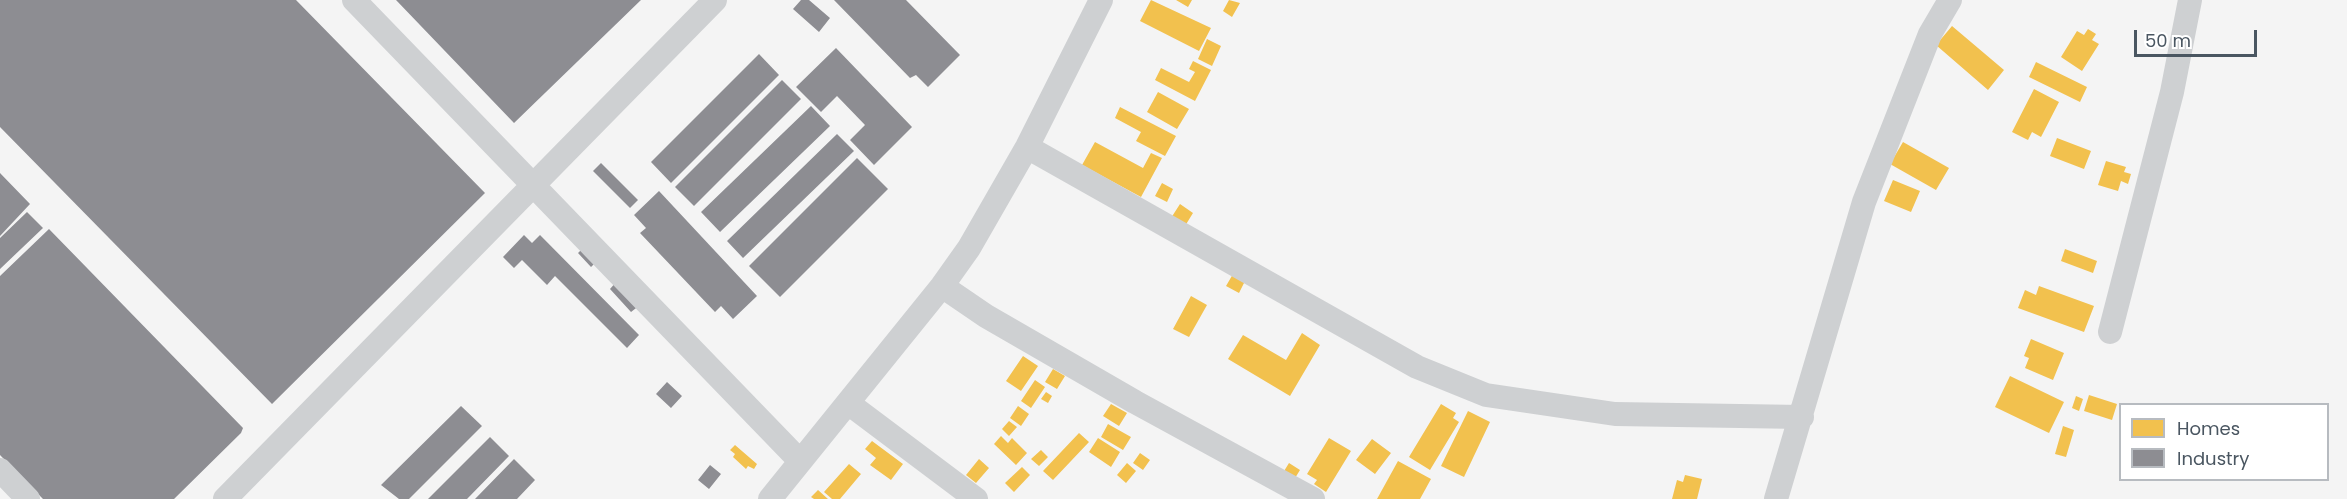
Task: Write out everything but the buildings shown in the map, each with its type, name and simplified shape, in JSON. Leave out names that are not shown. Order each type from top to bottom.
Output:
[{"type":"street","points":[[354,0],[800,461]]},
{"type":"street","points":[[225,499],[715,0]]},
{"type":"street","points":[[770,499],[942,286],[969,248],[1027,147],[1101,0]]},
{"type":"street","points":[[1776,499],[1864,202],[1930,34],[1950,0]]},
{"type":"street","points":[[2110,332],[2172,92],[2190,0]]},
{"type":"street","points":[[1027,147],[1418,367],[1486,395],[1615,414],[1802,417]]},
{"type":"street","points":[[942,286],[986,316],[1095,379],[1313,499]]},
{"type":"street","points":[[848,403],[976,499]]},
{"type":"street","points":[[0,470],[28,499]]}]
